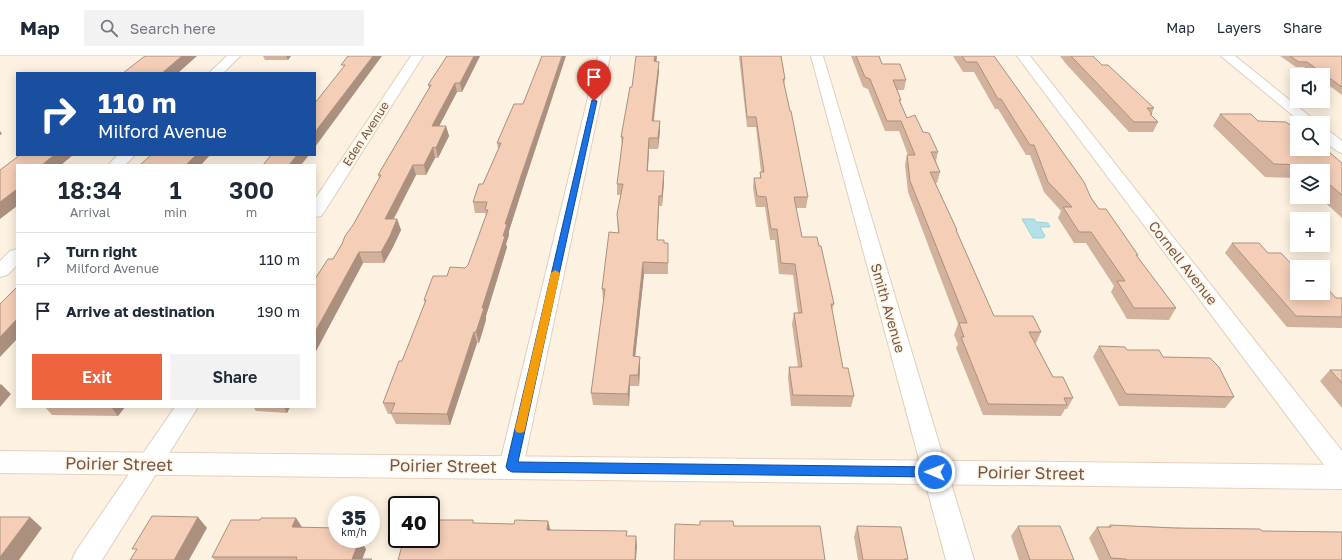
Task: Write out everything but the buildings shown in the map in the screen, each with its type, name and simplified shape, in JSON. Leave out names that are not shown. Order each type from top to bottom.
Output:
[{"type":"street","points":[[217,72],[234,56]]},
{"type":"street","name":"Eden Avenue","points":[[316,210],[417,56]]},
{"type":"street","points":[[512,467],[604,56]]},
{"type":"street","name":"Smith Avenue","points":[[817,56],[960,560]]},
{"type":"street","name":"Cornell Avenue","points":[[1023,56],[1342,470]]},
{"type":"street","points":[[1227,56],[1301,116]]},
{"type":"street","points":[[1330,139],[1342,148]]},
{"type":"street","points":[[117,164],[125,156]]},
{"type":"street","points":[[0,271],[16,256]]},
{"type":"street","points":[[86,560],[186,408]]},
{"type":"street","name":"Poirier Street","points":[[0,462],[1342,477]]},
{"type":"water","points":[[1022,219],[1034,219],[1036,222],[1048,223],[1050,227],[1040,227],[1045,236],[1043,238],[1033,238]]},
{"type":"slow traffic","points":[[520,429],[555,273]]},
{"type":"route","points":[[594,101],[512,467],[935,472]]}]
